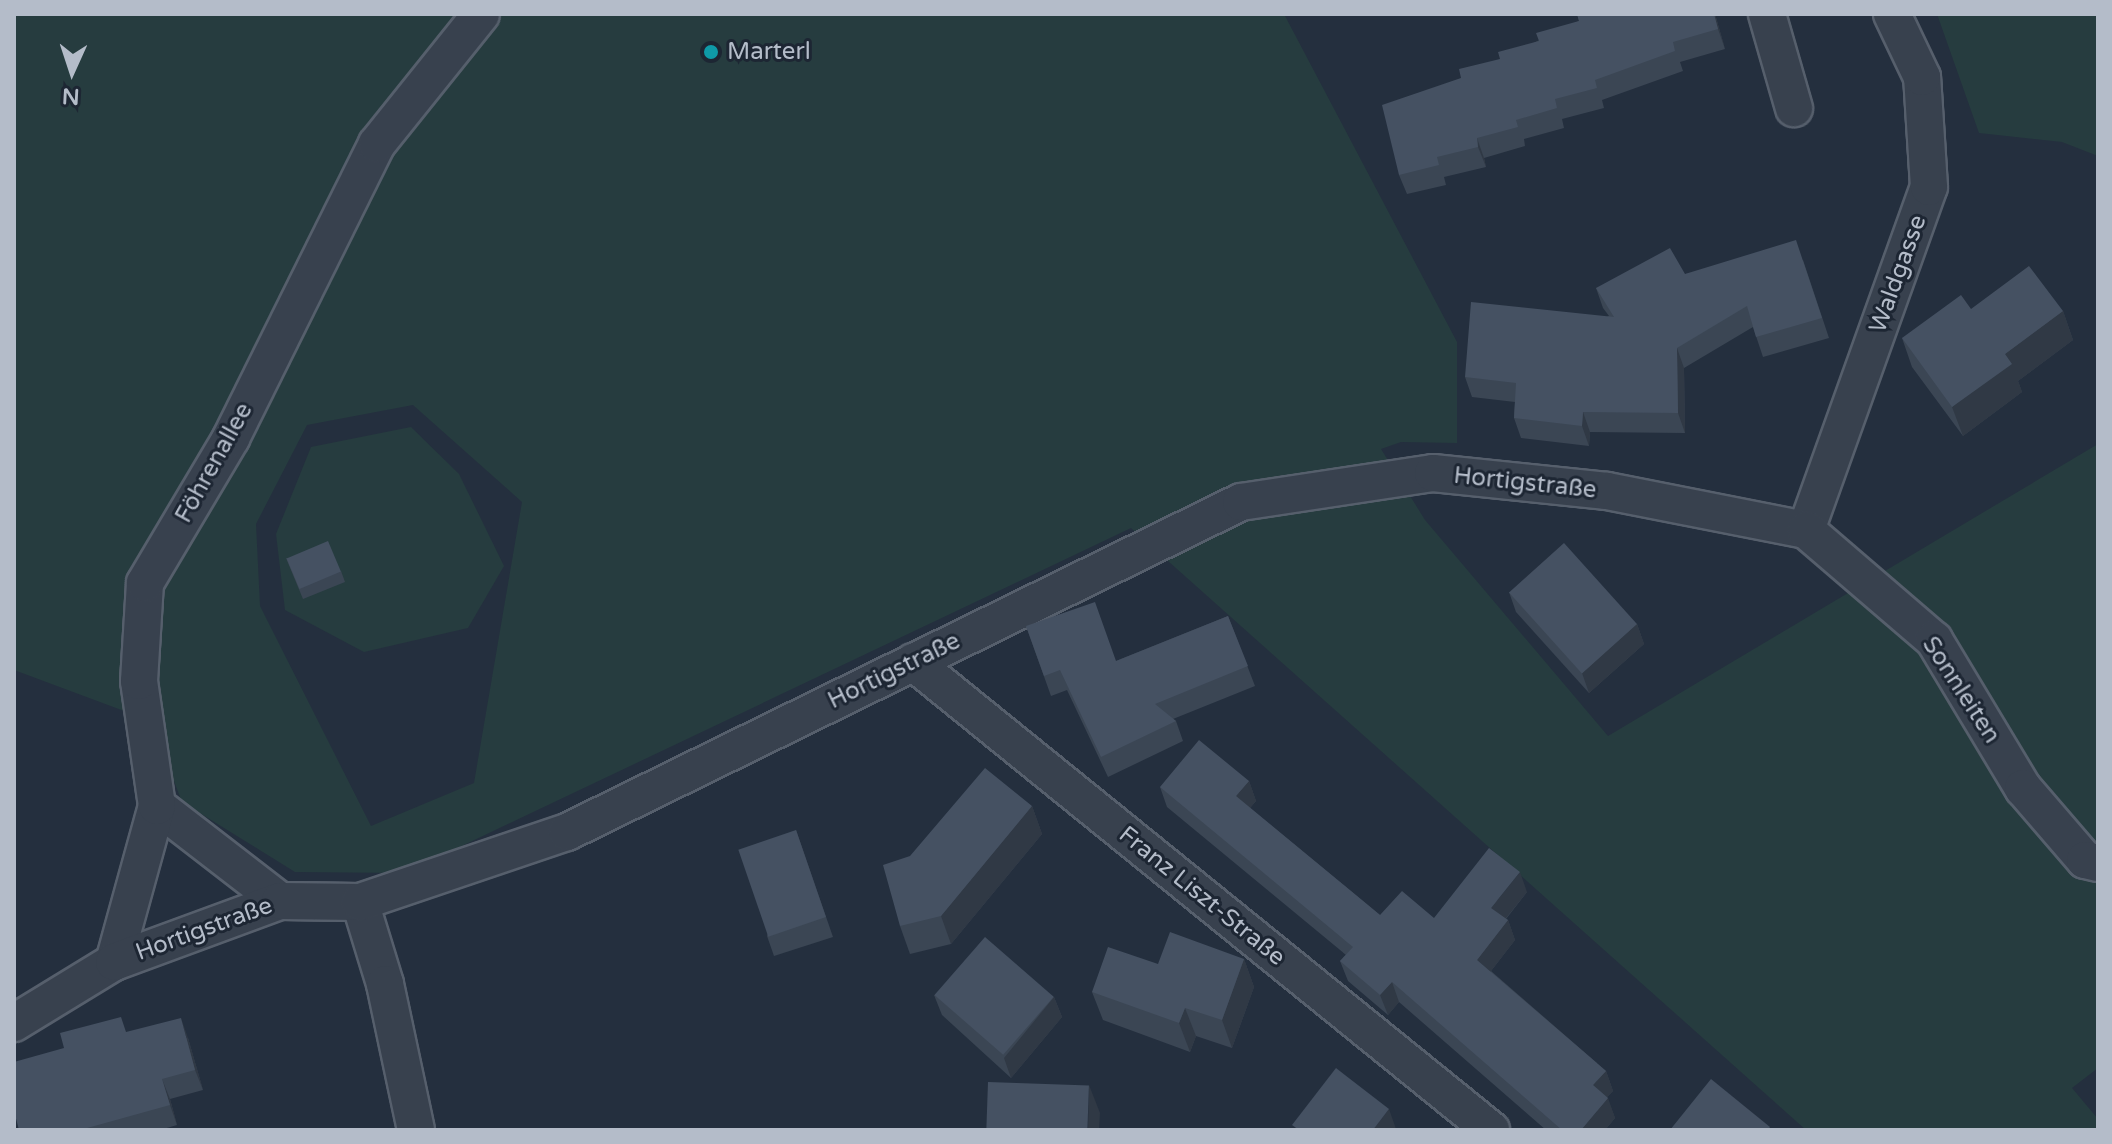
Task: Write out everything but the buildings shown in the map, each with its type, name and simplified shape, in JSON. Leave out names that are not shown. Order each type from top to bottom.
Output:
[{"type":"street","name":"Föhrenallee","points":[[114,962],[157,806],[139,681],[145,583],[231,438],[377,144],[481,14]]},
{"type":"street","points":[[1767,14],[1794,108]]},
{"type":"street","name":"Waldgasse","points":[[1806,530],[1929,187],[1922,77],[1892,14]]},
{"type":"street","name":"Hortigstraße","points":[[14,1023],[114,962],[280,901],[360,902],[567,832],[1241,502],[1433,473],[1607,491],[1806,530]]},
{"type":"street","name":"Sonnleiten","points":[[1806,530],[1934,640],[2023,788],[2085,860],[2098,863]]},
{"type":"street","name":"Franz Liszt-Straße","points":[[913,662],[1491,1130]]},
{"type":"street","points":[[157,806],[280,901]]},
{"type":"street","points":[[360,902],[385,984],[416,1130]]},
{"type":"green space","points":[[14,14],[1284,14],[1457,342],[1457,443],[1401,442],[1381,449],[1425,520],[1608,736],[2098,444],[2098,1068],[2072,1088],[2098,1119],[2098,1130],[1806,1130],[1131,528],[405,873],[295,872],[182,802],[151,721],[14,670]],"holes":[[[413,405],[522,502],[474,783],[371,826],[260,606],[256,524],[307,425]]]},
{"type":"green space","points":[[1937,14],[2098,14],[2098,156],[2062,142],[1979,133]]},
{"type":"green space","points":[[411,427],[459,474],[504,566],[468,628],[364,652],[285,610],[276,534],[311,447]]},
{"type":"place","name":"Marterl","points":[[711,52]]}]
